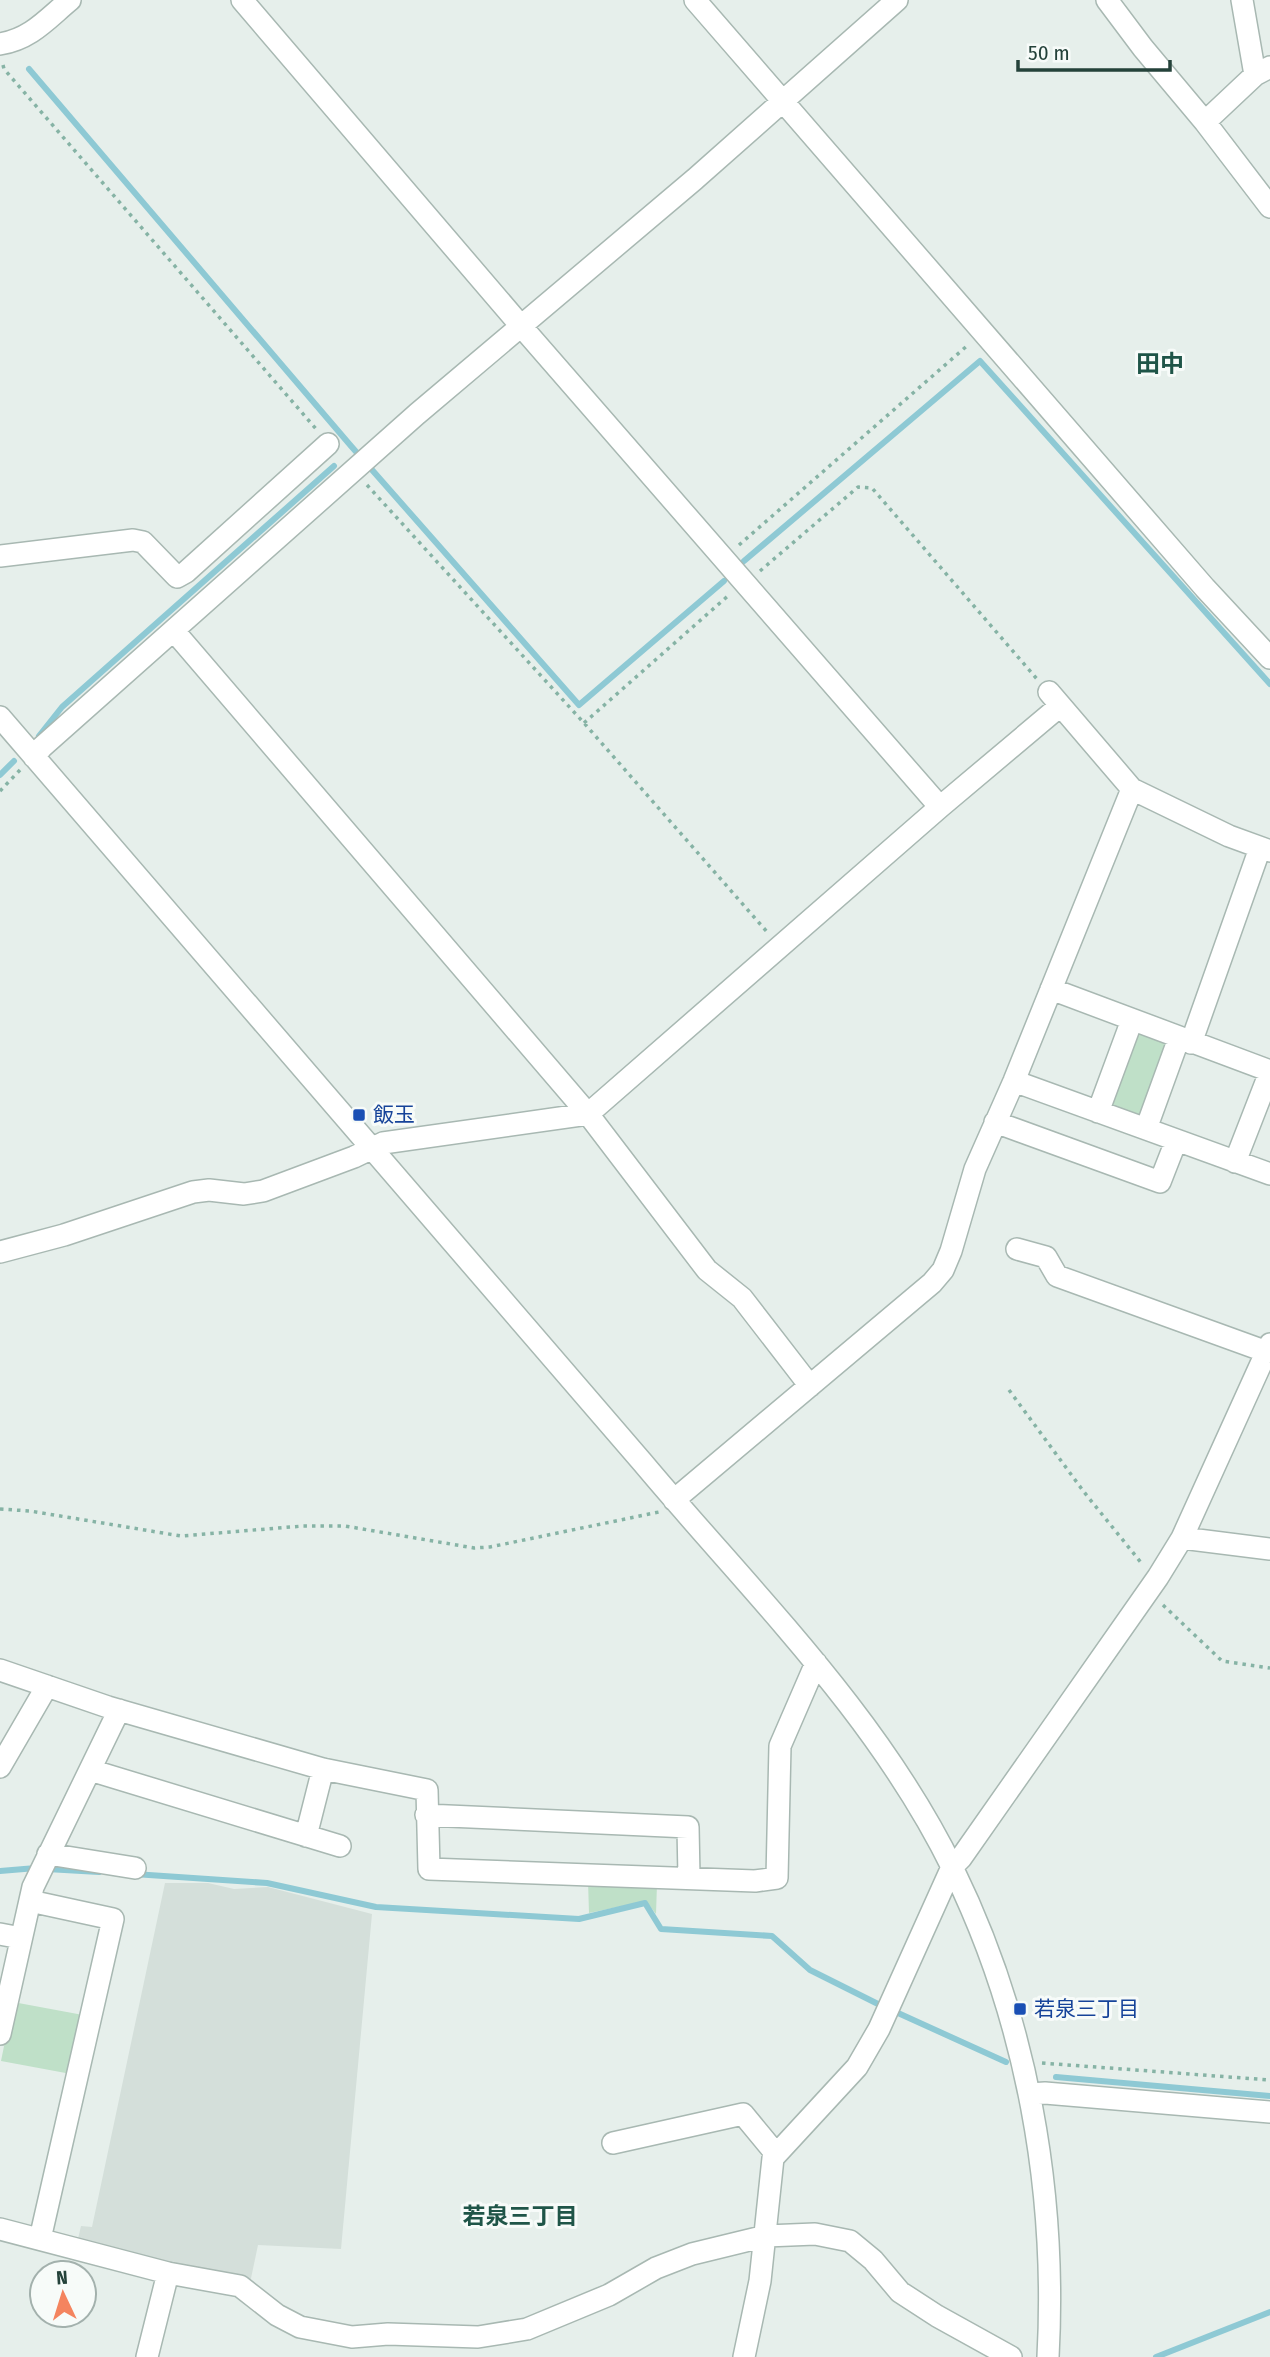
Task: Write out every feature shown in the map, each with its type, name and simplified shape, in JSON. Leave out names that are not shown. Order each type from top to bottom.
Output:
[{"type":"street","points":[[1,53],[29,35],[70,0]]},
{"type":"street","points":[[242,0],[521,326],[940,807]]},
{"type":"street","points":[[695,0],[1205,589],[1270,658]]},
{"type":"street","points":[[34,757],[352,471],[695,179],[897,0]]},
{"type":"street","points":[[1107,0],[1270,207]]},
{"type":"street","points":[[1205,122],[1263,71],[1242,0]]},
{"type":"street","points":[[0,556],[133,540],[143,542],[177,577],[186,572],[328,444]]},
{"type":"street","points":[[174,631],[588,1114],[707,1270],[741,1298],[810,1386]]},
{"type":"street","points":[[0,1252],[64,1235],[193,1192],[209,1190],[244,1194],[263,1191],[383,1143],[588,1114],[940,807],[1054,699],[1132,789],[1229,836],[1265,850],[1146,1129]]},
{"type":"street","points":[[0,717],[816,1663],[860,1717],[903,1781],[953,1867],[994,1969],[1023,2063],[1041,2165],[1048,2225],[1048,2357]]},
{"type":"street","points":[[674,1500],[932,1283],[943,1270],[975,1168],[1014,1081],[1132,789]]},
{"type":"street","points":[[1051,989],[1270,1072],[1236,1161]]},
{"type":"street","points":[[1098,1112],[1132,1020]]},
{"type":"street","points":[[1014,1081],[1270,1174]]},
{"type":"street","points":[[995,1122],[1160,1182],[1176,1140]]},
{"type":"street","points":[[744,2357],[760,2281],[773,2158],[857,2067],[879,2029],[953,1867],[1154,1584],[1182,1538],[1268,1348],[1057,1276],[1046,1258],[1017,1249]]},
{"type":"street","points":[[1182,1538],[1270,1549]]},
{"type":"street","points":[[0,1670],[119,1710],[323,1769],[427,1790],[429,1869],[755,1881],[777,1878],[780,1746],[816,1663]]},
{"type":"street","points":[[0,1767],[47,1686]]},
{"type":"street","points":[[0,2034],[10,1936],[30,1901],[43,1865],[119,1710]]},
{"type":"street","points":[[306,1836],[323,1769]]},
{"type":"street","points":[[90,1770],[340,1846]]},
{"type":"street","points":[[426,1815],[688,1827],[689,1877]]},
{"type":"street","points":[[43,1865],[135,1868]]},
{"type":"street","points":[[30,1901],[113,1919],[40,2239]]},
{"type":"street","points":[[1030,2094],[1045,2093],[1270,2112]]},
{"type":"street","points":[[613,2143],[743,2114],[776,2154]]},
{"type":"street","points":[[0,2229],[168,2273],[240,2286],[277,2315],[351,2347],[388,2334],[478,2337],[527,2329],[609,2295],[656,2268],[692,2253],[766,2236],[815,2234],[850,2241],[873,2260],[900,2292],[1011,2357]]},
{"type":"street","points":[[147,2357],[168,2273]]},
{"type":"path","points":[[1,53],[4,69],[13,80],[328,444]]},
{"type":"path","points":[[724,558],[983,332]]},
{"type":"path","points":[[352,471],[584,723],[781,947]]},
{"type":"path","points":[[584,723],[735,590],[746,584],[858,487],[872,488],[1054,699]]},
{"type":"path","points":[[0,792],[34,757]]},
{"type":"path","points":[[1009,1390],[1084,1492],[1146,1569],[1154,1584],[1222,1661],[1270,1668]]},
{"type":"path","points":[[0,1509],[30,1511],[181,1536],[303,1526],[345,1526],[474,1548],[660,1512],[674,1500]]},
{"type":"path","points":[[1023,2063],[1270,2080]]},
{"type":"shaded area","points":[[165,1883],[208,1883],[234,1889],[268,1887],[372,1914],[341,2249],[258,2245],[250,2283],[78,2239],[81,2226],[92,2227]]},
{"type":"green space","points":[[1139,1034],[1166,1044],[1138,1118],[1111,1107]]},
{"type":"green space","points":[[588,1881],[657,1884],[656,1914],[646,1901],[589,1913]]},
{"type":"green space","points":[[13,2002],[83,2015],[71,2074],[1,2061]]},
{"type":"waterway","points":[[29,69],[351,446],[579,705],[724,581]]},
{"type":"waterway","points":[[744,561],[980,361],[1270,684]]},
{"type":"waterway","points":[[39,736],[62,707],[334,466]]},
{"type":"waterway","points":[[0,775],[14,761]]},
{"type":"waterway","points":[[0,1871],[36,1868]]},
{"type":"waterway","points":[[47,1869],[99,1872]]},
{"type":"waterway","points":[[134,1874],[267,1883],[376,1907],[579,1919],[645,1903],[661,1929],[772,1936],[810,1970],[880,2005]]},
{"type":"waterway","points":[[898,2013],[1006,2062]]},
{"type":"waterway","points":[[1056,2077],[1270,2096]]},
{"type":"waterway","points":[[1156,2357],[1270,2312]]},
{"type":"place","name":"飯玉","points":[[359,1115]]},
{"type":"place","name":"若泉三丁目","points":[[1020,2009]]},
{"type":"district","name":"田中","points":[[1160,364]]},
{"type":"district","name":"若泉三丁目","points":[[520,2216]]}]
